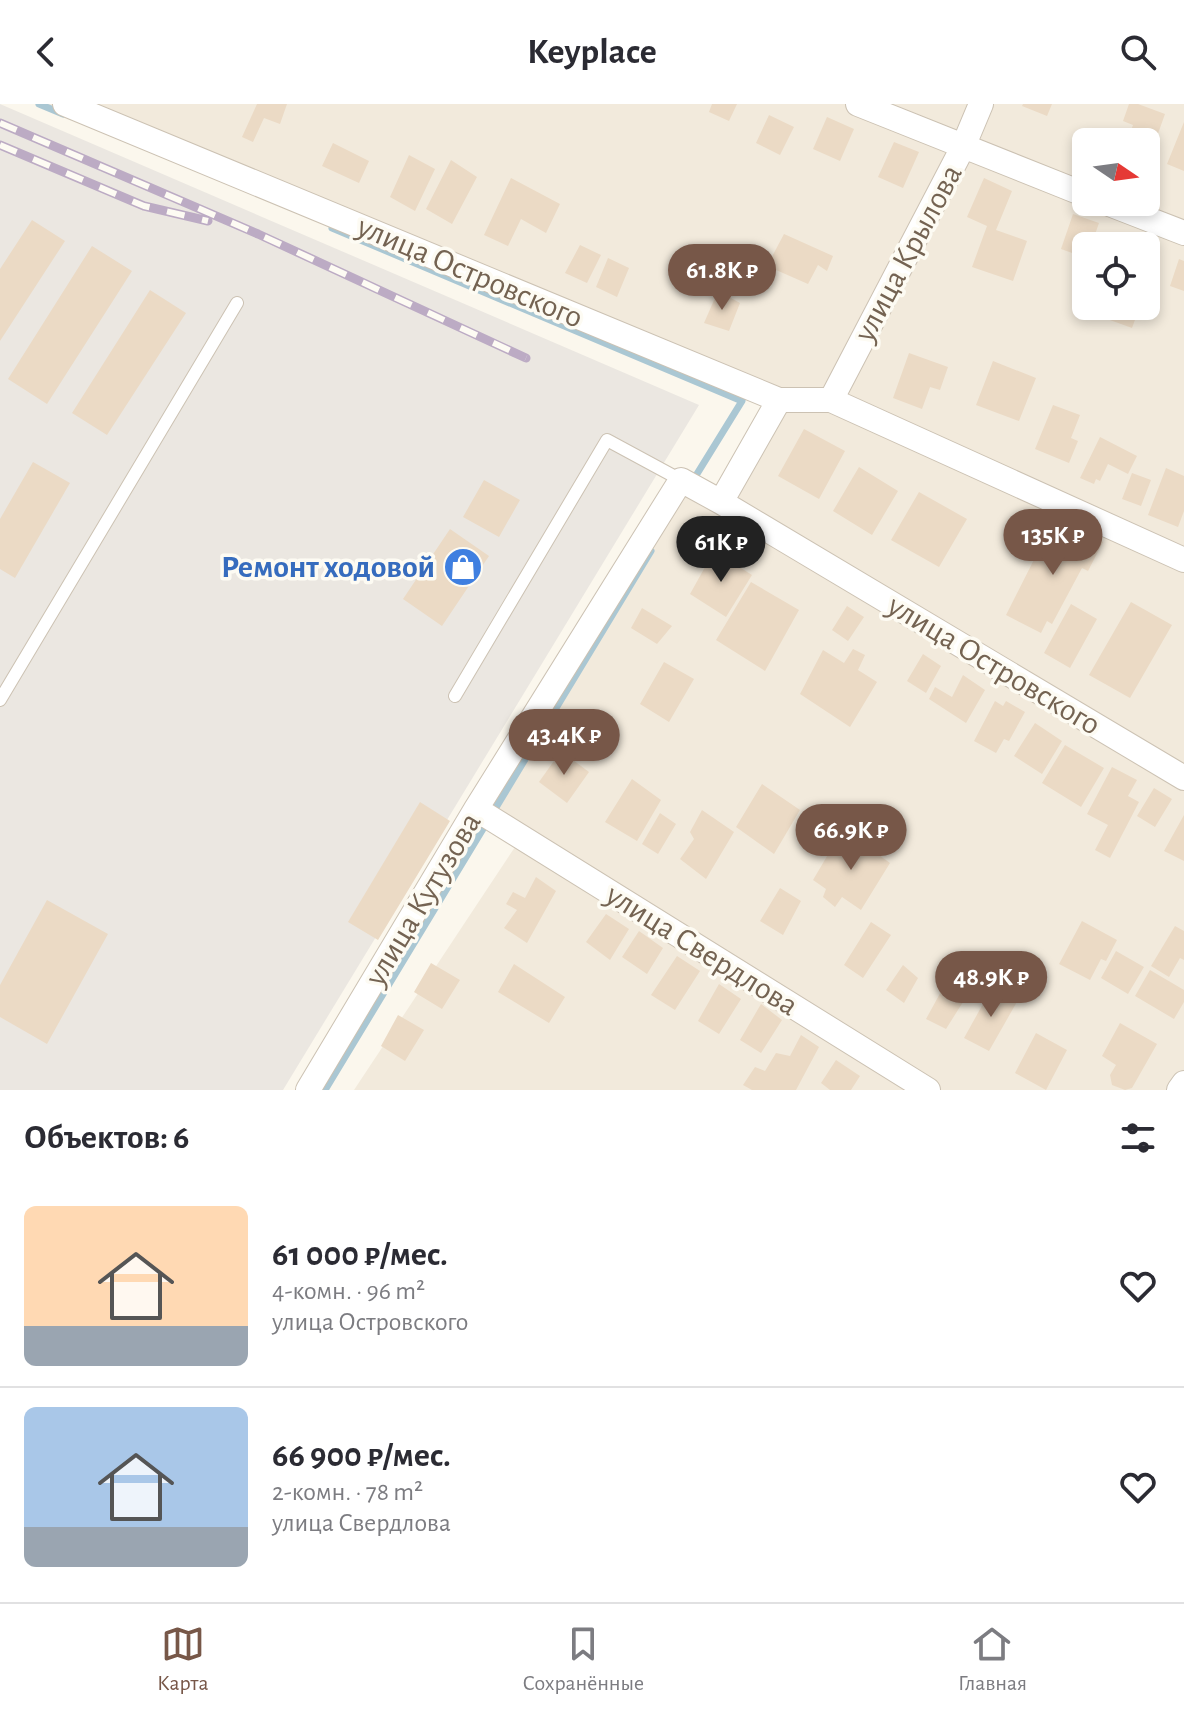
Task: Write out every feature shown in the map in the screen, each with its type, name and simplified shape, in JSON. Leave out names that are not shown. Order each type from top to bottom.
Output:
[{"type":"street","name":"улица Островского","points":[[65,104],[779,400],[831,400],[1184,560]]},
{"type":"street","points":[[858,104],[1072,190]]},
{"type":"street","name":"улица Крылова","points":[[831,400],[963,147],[981,104]]},
{"type":"street","points":[[1140,216],[1184,233]]},
{"type":"street","points":[[681,480],[721,502],[779,400]]},
{"type":"street","name":"улица Кутузова","points":[[308,1090],[476,809],[681,480]]},
{"type":"street","name":"улица Островского","points":[[721,502],[1184,778]]},
{"type":"street","name":"улица Свердлова","points":[[476,809],[928,1090]]},
{"type":"street","points":[[1179,1090],[1184,1083]]},
{"type":"lane","points":[[0,700],[237,303]]},
{"type":"lane","points":[[455,696],[607,440],[681,480]]},
{"type":"shaded area","points":[[0,104],[699,405],[283,1090],[0,1090]]},
{"type":"shaded area","points":[[47,104],[1184,104],[1184,778],[721,502],[778,402],[433,267]]},
{"type":"shaded area","points":[[681,480],[1184,781],[1184,1090],[932,1090],[476,809]]},
{"type":"shaded area","points":[[515,847],[925,1090],[354,1090]]},
{"type":"building","points":[[257,104],[287,104],[280,124],[264,118],[253,142],[242,137]]},
{"type":"building","points":[[712,104],[737,104],[729,121],[709,112]]},
{"type":"building","points":[[1023,104],[1052,104],[1047,116]]},
{"type":"building","points":[[1129,104],[1138,104],[1165,114],[1160,128],[1132,128],[1133,125],[1123,121]]},
{"type":"building","points":[[769,115],[794,127],[780,155],[756,143]]},
{"type":"building","points":[[827,117],[854,129],[840,161],[813,149]]},
{"type":"building","points":[[1184,122],[1184,171],[1167,164]]},
{"type":"building","points":[[894,142],[919,152],[903,188],[878,177]]},
{"type":"building","points":[[333,143],[369,161],[359,183],[322,166]]},
{"type":"building","points":[[409,155],[435,169],[415,211],[390,197]]},
{"type":"building","points":[[451,160],[477,177],[452,224],[426,209]]},
{"type":"building","points":[[511,178],[560,204],[546,233],[521,219],[508,246],[484,235]]},
{"type":"building","points":[[984,178],[1012,191],[996,230],[1027,241],[1013,281],[972,267],[987,226],[967,217]]},
{"type":"building","points":[[1072,216],[1099,223],[1096,232],[1072,232],[1072,253],[1061,249]]},
{"type":"building","points":[[32,220],[65,241],[0,341],[0,269]]},
{"type":"building","points":[[784,234],[833,256],[827,271],[818,265],[808,284],[767,266]]},
{"type":"building","points":[[580,245],[601,255],[587,283],[565,273]]},
{"type":"building","points":[[92,246],[132,271],[47,404],[8,379]]},
{"type":"building","points":[[608,258],[629,268],[617,297],[596,287]]},
{"type":"building","points":[[1179,259],[1184,261],[1184,291],[1170,286]]},
{"type":"building","points":[[150,290],[186,313],[107,435],[72,413]]},
{"type":"building","points":[[718,291],[740,303],[729,331],[704,323]]},
{"type":"building","points":[[1110,320],[1135,320],[1132,328]]},
{"type":"building","points":[[909,353],[948,367],[940,390],[930,387],[922,409],[893,398]]},
{"type":"building","points":[[993,361],[1036,378],[1019,421],[976,405]]},
{"type":"building","points":[[1053,405],[1080,415],[1071,438],[1078,441],[1069,463],[1035,449]]},
{"type":"building","points":[[804,429],[845,451],[819,499],[778,476]]},
{"type":"building","points":[[1100,437],[1137,456],[1128,474],[1108,464],[1100,481],[1096,479],[1094,484],[1080,478]]},
{"type":"building","points":[[33,462],[70,483],[15,578],[0,569],[0,519]]},
{"type":"building","points":[[859,467],[898,491],[872,535],[833,511]]},
{"type":"building","points":[[1166,468],[1184,476],[1184,511],[1178,527],[1148,515]]},
{"type":"building","points":[[1132,473],[1151,480],[1141,506],[1122,499]]},
{"type":"building","points":[[484,480],[520,500],[499,537],[463,517]]},
{"type":"building","points":[[919,492],[967,519],[939,567],[891,540]]},
{"type":"building","points":[[1050,528],[1070,538],[1075,528],[1103,542],[1088,571],[1082,568],[1052,624],[1047,621],[1041,633],[1006,615]]},
{"type":"building","points":[[450,529],[489,556],[442,626],[403,599]]},
{"type":"building","points":[[714,551],[752,575],[726,617],[690,594]]},
{"type":"building","points":[[751,582],[799,610],[765,671],[716,640]]},
{"type":"building","points":[[1131,602],[1172,625],[1130,698],[1089,675]]},
{"type":"building","points":[[1071,604],[1097,619],[1070,668],[1044,653]]},
{"type":"building","points":[[847,606],[864,617],[848,641],[832,630]]},
{"type":"building","points":[[642,608],[672,626],[657,644],[631,628]]},
{"type":"building","points":[[853,649],[865,655],[858,670],[877,682],[850,727],[800,694],[823,650],[844,663]]},
{"type":"building","points":[[923,654],[941,666],[926,693],[907,681]]},
{"type":"building","points":[[664,662],[694,679],[669,722],[640,704]]},
{"type":"building","points":[[963,675],[985,690],[966,723],[929,699],[935,687],[952,697]]},
{"type":"building","points":[[995,701],[1003,706],[1006,701],[1025,712],[1009,741],[1004,739],[996,753],[974,741]]},
{"type":"building","points":[[1035,723],[1062,741],[1042,774],[1014,756]]},
{"type":"building","points":[[1065,745],[1104,768],[1081,807],[1042,783]]},
{"type":"building","points":[[561,751],[589,772],[567,803],[539,782]]},
{"type":"building","points":[[1112,767],[1137,780],[1128,796],[1139,802],[1110,858],[1095,850],[1108,825],[1087,814]]},
{"type":"building","points":[[632,779],[661,800],[637,841],[605,822]]},
{"type":"building","points":[[762,784],[800,810],[774,854],[736,827]]},
{"type":"building","points":[[1154,788],[1172,799],[1155,827],[1137,816]]},
{"type":"building","points":[[420,802],[450,821],[378,940],[348,922]]},
{"type":"building","points":[[702,810],[734,832],[706,879],[680,859],[694,839],[690,832]]},
{"type":"building","points":[[660,813],[676,824],[658,854],[642,844]]},
{"type":"building","points":[[1184,815],[1184,861],[1164,851]]},
{"type":"building","points":[[843,829],[890,863],[861,910],[842,897],[835,907],[823,897],[826,889],[813,880]]},
{"type":"building","points":[[536,877],[556,891],[527,943],[504,928],[517,910],[506,904],[513,892],[525,898]]},
{"type":"building","points":[[780,888],[801,901],[783,935],[760,921]]},
{"type":"building","points":[[47,900],[108,934],[47,1044],[0,1017],[0,985]]},
{"type":"building","points":[[606,914],[629,929],[610,960],[586,942]]},
{"type":"building","points":[[1082,921],[1117,940],[1106,961],[1101,959],[1090,980],[1059,964]]},
{"type":"building","points":[[871,922],[891,935],[863,978],[844,965]]},
{"type":"building","points":[[1175,926],[1184,931],[1184,960],[1180,958],[1169,977],[1151,966]]},
{"type":"building","points":[[639,931],[663,948],[647,974],[622,957]]},
{"type":"building","points":[[1116,951],[1144,967],[1128,994],[1101,978]]},
{"type":"building","points":[[677,956],[700,971],[675,1010],[651,995]]},
{"type":"building","points":[[431,963],[460,980],[442,1009],[414,992]]},
{"type":"building","points":[[514,964],[565,997],[549,1023],[498,992]]},
{"type":"building","points":[[903,965],[918,978],[904,1003],[886,990]]},
{"type":"building","points":[[1150,970],[1184,990],[1184,1002],[1174,1019],[1135,996]]},
{"type":"building","points":[[719,984],[741,999],[719,1034],[698,1021]]},
{"type":"building","points":[[993,986],[1018,1000],[989,1051],[964,1038]]},
{"type":"building","points":[[943,988],[963,1002],[946,1029],[926,1019]]},
{"type":"building","points":[[761,1004],[782,1020],[761,1053],[740,1040]]},
{"type":"building","points":[[398,1015],[424,1030],[405,1061],[381,1046]]},
{"type":"building","points":[[1120,1023],[1157,1044],[1132,1088],[1125,1090],[1112,1085],[1110,1075],[1116,1065],[1102,1056]]},
{"type":"building","points":[[1036,1033],[1067,1050],[1046,1090],[1015,1073]]},
{"type":"building","points":[[801,1035],[819,1047],[796,1090],[752,1090],[743,1085],[755,1067],[765,1071],[776,1053],[790,1056]]},
{"type":"building","points":[[836,1060],[860,1076],[851,1090],[830,1090],[821,1083]]},
{"type":"waterway","points":[[39,104],[63,114]]},
{"type":"waterway","points":[[332,228],[742,401],[692,482]]},
{"type":"waterway","points":[[325,1090],[651,551]]},
{"type":"railway","points":[[0,123],[258,234],[526,358]]},
{"type":"railway","points":[[0,145],[144,206],[208,221]]},
{"type":"place","name":"Ремонт ходовой","points":[[463,567]]}]
